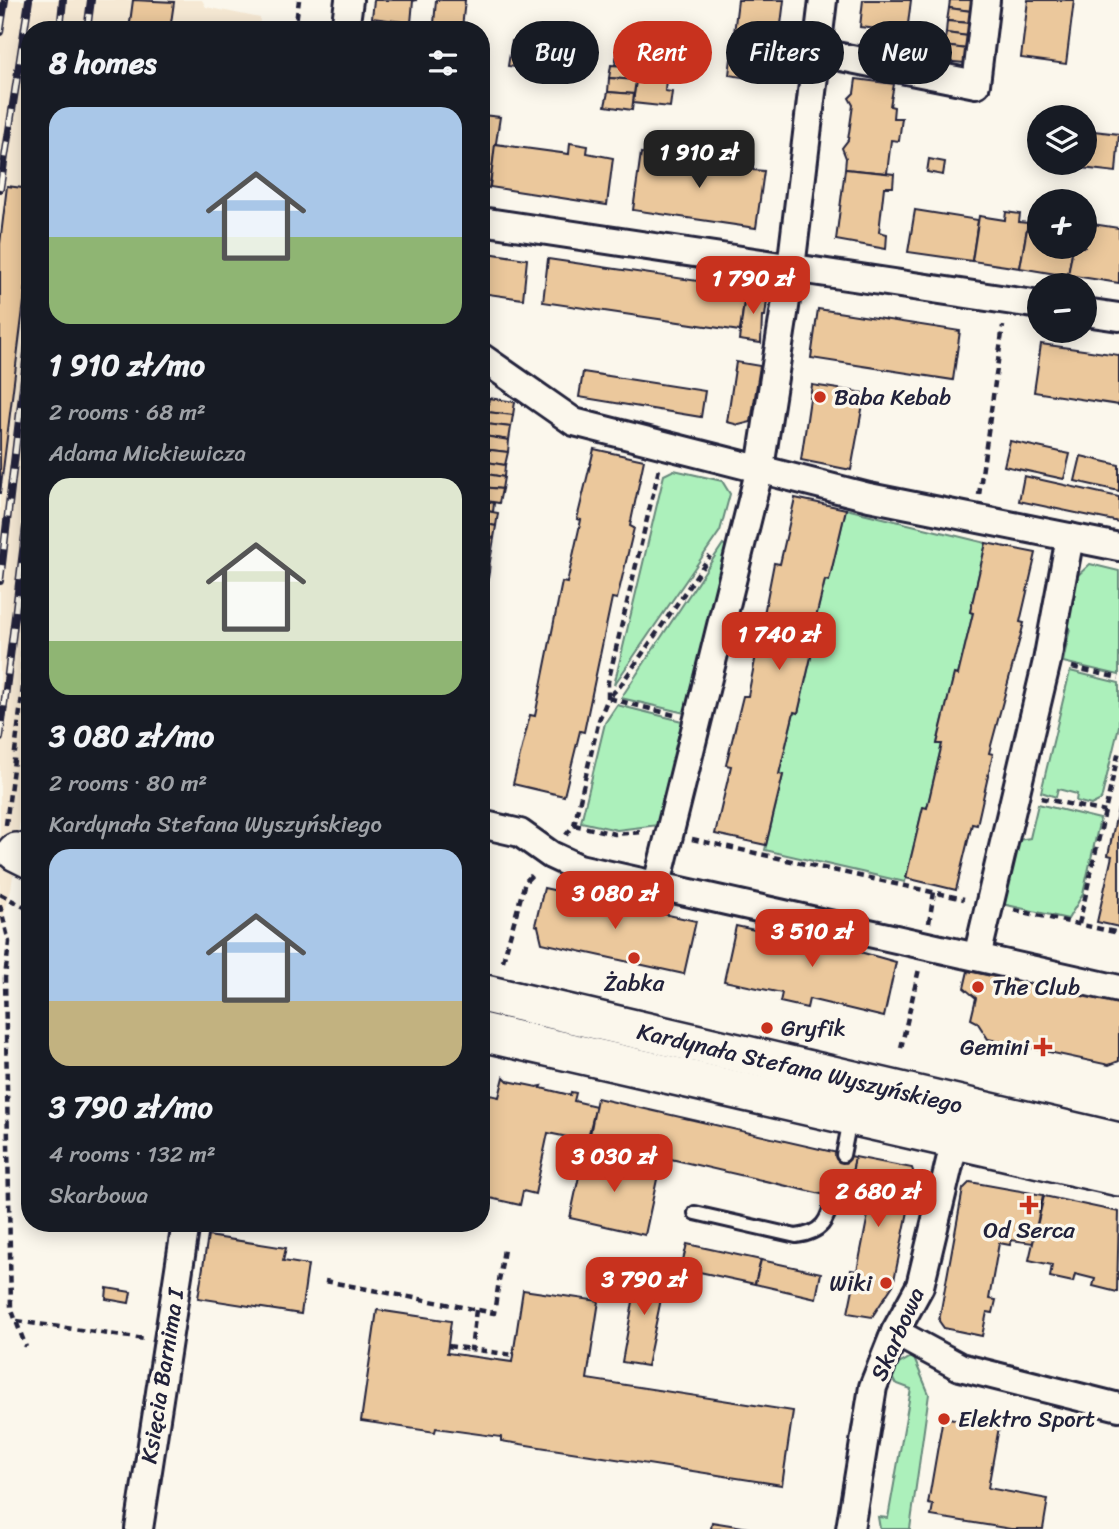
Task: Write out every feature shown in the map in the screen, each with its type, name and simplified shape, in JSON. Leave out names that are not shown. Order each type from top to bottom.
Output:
[{"type":"main road","name":"Kardynała Stefana Wyszyńskiego","points":[[490,995],[1119,1142]]},
{"type":"main road","name":"Kardynała Stefana Wyszyńskiego","points":[[490,1034],[1119,1177]]},
{"type":"street","points":[[346,21],[349,0]]},
{"type":"street","points":[[820,21],[823,0]]},
{"type":"street","points":[[844,58],[976,84],[986,0]]},
{"type":"street","points":[[657,884],[761,468],[791,268],[812,84]]},
{"type":"street","points":[[490,222],[1027,303]]},
{"type":"street","points":[[1097,314],[1119,317]]},
{"type":"street","points":[[490,363],[574,422],[975,520],[1119,547]]},
{"type":"street","points":[[977,957],[1047,661],[1070,537]]},
{"type":"street","points":[[490,826],[520,834],[551,855],[579,868],[1119,989]]},
{"type":"street","name":"Skarbowa","points":[[850,1529],[873,1387],[895,1332],[920,1286],[955,1140]]},
{"type":"street","name":"Księcia Barnima I","points":[[139,1529],[185,1232]]},
{"type":"street","points":[[895,1332],[960,1367],[1119,1407]]},
{"type":"lane","points":[[842,1155],[851,1116]]},
{"type":"lane","points":[[695,1213],[796,1236],[812,1234],[822,1228],[829,1218],[833,1197]]},
{"type":"path","points":[[296,21],[299,0]]},
{"type":"path","points":[[975,520],[1003,326]]},
{"type":"path","points":[[503,961],[524,882],[551,855],[574,825],[599,720],[608,698],[608,682],[665,444]]},
{"type":"path","points":[[608,698],[620,686],[718,544]]},
{"type":"path","points":[[1047,661],[1119,678]]},
{"type":"path","points":[[608,698],[697,721]]},
{"type":"path","points":[[17,850],[21,725]]},
{"type":"path","points":[[1079,924],[1119,751]]},
{"type":"path","points":[[1015,792],[1105,812]]},
{"type":"path","points":[[574,825],[615,834],[655,831],[1119,933]]},
{"type":"path","points":[[0,894],[21,905]]},
{"type":"path","points":[[0,905],[9,942],[5,978],[11,1308],[26,1347]]},
{"type":"path","points":[[325,1281],[495,1313],[504,1249]]},
{"type":"path","points":[[471,1349],[476,1310]]},
{"type":"path","points":[[16,1321],[145,1339]]},
{"type":"path","points":[[448,1346],[513,1355]]},
{"type":"shaded area","points":[[0,0],[202,0],[206,7],[260,18],[260,21],[21,21],[21,813],[11,890],[0,929]]},
{"type":"green space","points":[[674,470],[722,481],[730,494],[720,531],[614,685],[664,475]]},
{"type":"green space","points":[[846,509],[986,543],[958,675],[954,675],[937,743],[942,744],[927,808],[923,808],[905,882],[765,850],[783,775],[779,774],[794,712],[798,713],[814,644],[810,642],[825,580],[829,580]]},
{"type":"green space","points":[[723,544],[726,546],[685,713],[621,698]]},
{"type":"green space","points":[[1090,564],[1119,571],[1119,675],[1063,662],[1070,628],[1064,626],[1076,577]]},
{"type":"green space","points":[[1070,671],[1119,683],[1119,726],[1101,800],[1091,805],[1076,801],[1077,794],[1058,789],[1056,797],[1041,792]]},
{"type":"green space","points":[[617,705],[682,721],[658,825],[617,830],[581,822],[605,723]]},
{"type":"green space","points":[[1038,804],[1100,819],[1083,894],[1068,919],[998,903],[1012,841],[1030,838]]},
{"type":"green space","points":[[913,1356],[929,1394],[910,1529],[880,1529],[878,1517],[888,1518],[911,1389],[895,1383],[892,1377],[899,1364]]},
{"type":"building","points":[[133,0],[174,2],[171,21],[130,21]]},
{"type":"building","points":[[374,0],[417,0],[413,1],[411,21],[372,18]]},
{"type":"building","points":[[436,0],[465,0],[463,21],[434,21]]},
{"type":"building","points":[[738,0],[784,0],[781,21],[735,21]]},
{"type":"building","points":[[863,0],[911,0],[908,21],[861,21]]},
{"type":"building","points":[[950,0],[972,0],[971,11],[949,8]]},
{"type":"building","points":[[1028,0],[1074,0],[1066,64],[1021,58]]},
{"type":"building","points":[[949,8],[971,11],[970,23],[947,21]]},
{"type":"building","points":[[952,21],[970,23],[968,36],[952,34]]},
{"type":"building","points":[[952,34],[968,36],[967,49],[952,47]]},
{"type":"building","points":[[952,47],[967,49],[965,63],[952,62]]},
{"type":"building","points":[[611,65],[613,65],[613,78],[609,78]]},
{"type":"building","points":[[609,78],[613,78],[613,84],[635,84],[634,94],[608,92]]},
{"type":"building","points":[[856,79],[858,84],[894,84],[890,106],[894,107],[893,118],[902,118],[899,141],[891,140],[887,173],[845,169],[846,158],[842,148],[848,140],[853,105],[849,98],[854,93]]},
{"type":"building","points":[[635,84],[666,84],[665,91],[672,92],[670,107],[633,103]]},
{"type":"building","points":[[608,92],[634,94],[632,110],[605,106]]},
{"type":"building","points":[[490,116],[500,117],[490,182]]},
{"type":"building","points":[[1097,131],[1119,134],[1116,172],[1097,170]]},
{"type":"building","points":[[570,143],[588,146],[587,153],[613,158],[607,205],[490,187],[495,144],[569,154]]},
{"type":"building","points":[[641,153],[690,160],[691,155],[741,167],[742,163],[753,164],[753,170],[764,171],[756,228],[633,210]]},
{"type":"building","points":[[929,159],[945,162],[943,175],[927,172]]},
{"type":"building","points":[[845,169],[894,174],[893,187],[884,187],[879,232],[887,234],[886,249],[836,240]]},
{"type":"building","points":[[7,186],[21,188],[21,325],[0,494],[0,244]]},
{"type":"building","points":[[915,210],[978,220],[972,261],[908,252]]},
{"type":"building","points":[[1006,212],[1020,214],[1019,222],[1027,223],[1020,268],[972,261],[979,216],[1005,220]]},
{"type":"building","points":[[1097,225],[1119,228],[1119,283],[1097,280],[1097,273],[1068,273],[1071,259],[1097,259]]},
{"type":"building","points":[[1027,229],[1027,259],[1071,259],[1069,273],[1020,268]]},
{"type":"building","points":[[490,253],[527,259],[523,299],[490,294]]},
{"type":"building","points":[[548,259],[746,288],[740,331],[543,302]]},
{"type":"building","points":[[746,288],[749,292],[768,292],[765,316],[762,316],[761,343],[739,340]]},
{"type":"building","points":[[818,309],[960,331],[953,380],[811,358]]},
{"type":"building","points":[[1041,344],[1119,355],[1119,405],[1034,392]]},
{"type":"building","points":[[736,362],[760,366],[751,422],[739,425],[727,422]]},
{"type":"building","points":[[583,372],[705,391],[701,417],[579,397]]},
{"type":"building","points":[[812,385],[865,393],[851,470],[801,460]]},
{"type":"building","points":[[490,398],[515,402],[513,415],[490,412]]},
{"type":"building","points":[[490,412],[513,415],[511,427],[490,424]]},
{"type":"building","points":[[490,424],[511,427],[509,440],[490,437]]},
{"type":"building","points":[[490,437],[509,440],[508,452],[490,450]]},
{"type":"building","points":[[1010,441],[1070,454],[1064,479],[1004,466]]},
{"type":"building","points":[[594,449],[644,460],[630,526],[634,528],[617,599],[612,598],[584,732],[580,731],[564,796],[513,784],[530,715],[535,716],[562,582],[567,583],[581,520],[577,519]]},
{"type":"building","points":[[490,450],[508,452],[505,465],[490,462]]},
{"type":"building","points":[[1081,456],[1119,465],[1119,491],[1075,481]]},
{"type":"building","points":[[490,462],[505,465],[504,477],[490,475]]},
{"type":"building","points":[[490,475],[504,477],[502,489],[490,488]]},
{"type":"building","points":[[1024,476],[1119,497],[1119,522],[1019,501]]},
{"type":"building","points":[[490,488],[502,489],[499,503],[490,502]]},
{"type":"building","points":[[795,498],[846,509],[829,581],[825,580],[810,642],[814,644],[798,713],[794,712],[779,774],[783,775],[766,845],[715,834],[731,766],[726,765],[743,696],[748,696],[774,563],[780,564]]},
{"type":"building","points":[[490,502],[494,503],[493,512],[490,512]]},
{"type":"building","points":[[490,512],[498,513],[496,526],[490,525]]},
{"type":"building","points":[[490,525],[496,526],[494,538],[490,537]]},
{"type":"building","points":[[490,537],[494,538],[490,550]]},
{"type":"building","points":[[986,543],[1036,553],[1020,622],[1024,623],[989,753],[993,754],[977,825],[972,824],[956,890],[906,878],[923,807],[927,808],[942,744],[937,744],[954,674],[958,675]]},
{"type":"building","points":[[1119,804],[1119,927],[1097,922],[1112,856],[1108,855]]},
{"type":"building","points":[[544,888],[696,921],[684,974],[542,943],[538,926],[535,925]]},
{"type":"building","points":[[736,926],[801,940],[804,928],[863,941],[860,952],[896,962],[884,1017],[809,999],[807,1008],[780,1002],[782,993],[724,981]]},
{"type":"building","points":[[968,971],[1029,984],[1031,977],[1057,983],[1056,989],[1068,992],[1069,985],[1095,997],[1119,1002],[1119,1061],[1109,1065],[988,1039],[977,1022],[971,1019],[976,998],[964,988]]},
{"type":"building","points":[[504,1077],[508,1081],[542,1086],[541,1088],[570,1095],[571,1092],[576,1093],[574,1101],[596,1106],[587,1141],[548,1133],[535,1194],[523,1191],[520,1205],[490,1198],[490,1095],[499,1097]]},
{"type":"building","points":[[597,1098],[855,1157],[847,1200],[589,1140]]},
{"type":"building","points":[[584,1153],[659,1170],[645,1235],[570,1218]]},
{"type":"building","points":[[855,1157],[912,1168],[915,1177],[893,1285],[872,1317],[848,1313],[854,1284],[848,1283],[851,1270],[857,1271],[868,1215],[858,1214],[859,1207],[846,1205]]},
{"type":"building","points":[[970,1182],[1043,1195],[1033,1243],[1011,1240],[1010,1245],[999,1243],[989,1299],[996,1300],[993,1313],[987,1312],[982,1336],[944,1328],[939,1321],[963,1189]]},
{"type":"building","points":[[1044,1196],[1119,1212],[1117,1292],[1093,1286],[1095,1279],[1075,1274],[1073,1282],[1050,1277],[1052,1265],[1029,1260]]},
{"type":"building","points":[[208,1236],[286,1248],[283,1261],[308,1265],[301,1314],[198,1298]]},
{"type":"building","points":[[687,1244],[761,1260],[755,1284],[681,1268]]},
{"type":"building","points":[[761,1260],[821,1273],[816,1298],[755,1284]]},
{"type":"building","points":[[639,1269],[666,1275],[647,1366],[622,1362]]},
{"type":"building","points":[[107,1288],[131,1292],[129,1303],[106,1299]]},
{"type":"building","points":[[523,1290],[599,1301],[587,1379],[793,1411],[782,1485],[501,1441],[501,1437],[436,1428],[435,1432],[361,1421],[377,1310],[451,1321],[447,1353],[512,1362]]},
{"type":"building","points":[[943,1417],[999,1427],[988,1488],[1048,1499],[1043,1529],[1011,1529],[931,1516],[933,1505],[928,1504]]},
{"type":"building","points":[[712,1522],[755,1529],[711,1529]]},
{"type":"railway","points":[[0,32],[5,0]]},
{"type":"railway","points":[[26,21],[29,0]]},
{"type":"railway","points":[[61,21],[63,0]]},
{"type":"railway","points":[[88,21],[91,0]]},
{"type":"railway","points":[[0,189],[21,52]]},
{"type":"railway","points":[[0,581],[21,403]]},
{"type":"railway","points":[[0,738],[21,567]]},
{"type":"place","name":"Baba Kebab","points":[[820,397]]},
{"type":"place","name":"Żabka","points":[[634,958]]},
{"type":"place","name":"The Club","points":[[978,987]]},
{"type":"place","name":"Gryfik","points":[[767,1028]]},
{"type":"place","name":"Gemini","points":[[1043,1047]]},
{"type":"place","name":"Od Serca","points":[[1029,1205]]},
{"type":"place","name":"Wiki","points":[[886,1283]]},
{"type":"place","name":"Elektro Sport","points":[[944,1419]]}]
